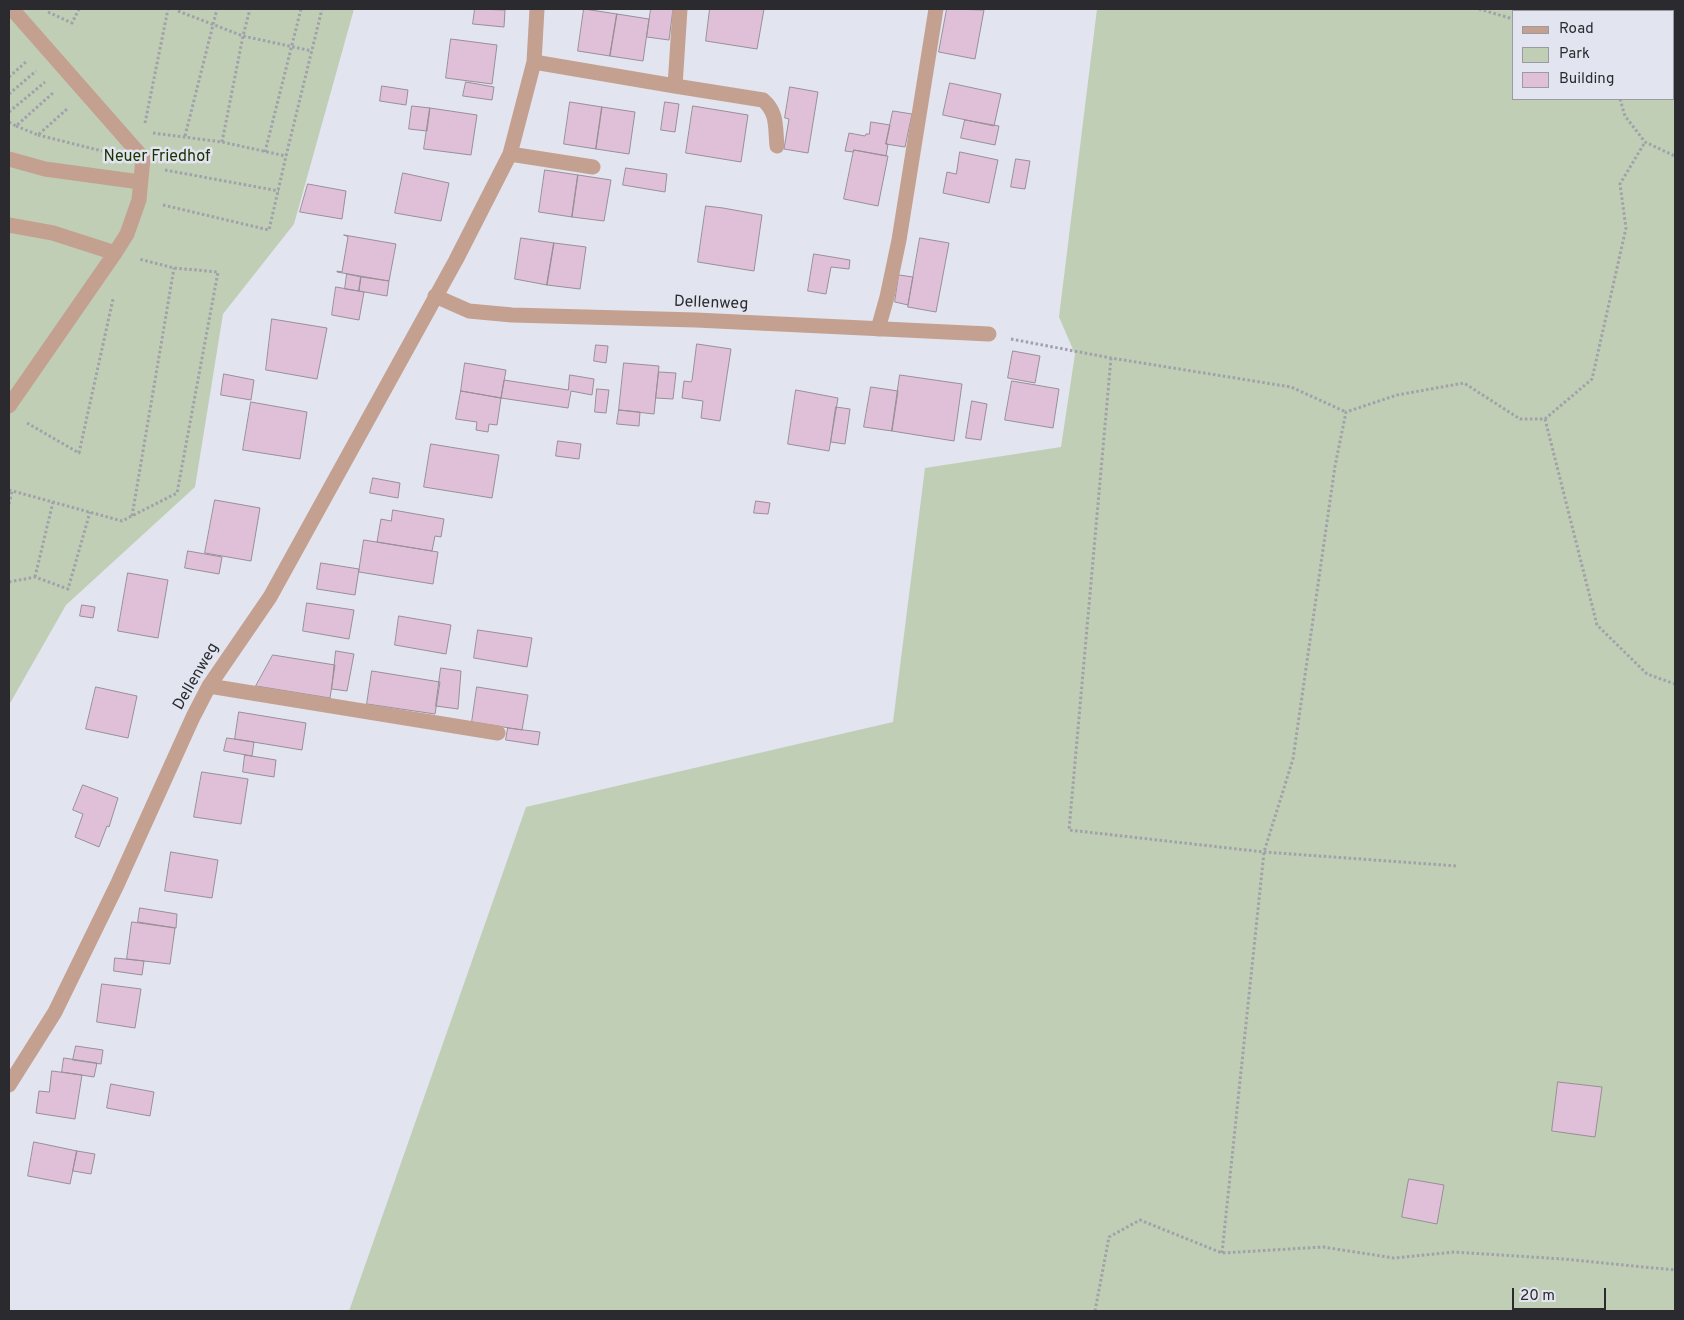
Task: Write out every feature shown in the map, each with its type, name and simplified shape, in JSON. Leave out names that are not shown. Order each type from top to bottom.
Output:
[{"type":"street","points":[[9,406],[127,234],[139,200],[142,162],[12,9]]},
{"type":"street","name":"Dellenweg","points":[[9,1085],[55,1012],[117,885],[193,717],[209,686],[270,597],[456,260],[510,154],[534,62],[537,9]]},
{"type":"street","points":[[675,86],[680,9]]},
{"type":"street","points":[[878,329],[899,240],[936,9]]},
{"type":"street","points":[[534,62],[763,100],[771,107],[774,113],[777,146]]},
{"type":"street","points":[[510,154],[593,166]]},
{"type":"street","points":[[9,159],[45,169],[140,182]]},
{"type":"street","points":[[9,225],[53,233],[115,253]]},
{"type":"street","name":"Dellenweg","points":[[435,296],[469,311],[512,315],[696,320],[989,334]]},
{"type":"street","points":[[209,686],[498,733]]},
{"type":"path","points":[[40,9],[72,23],[79,9]]},
{"type":"path","points":[[145,121],[168,9]]},
{"type":"path","points":[[185,136],[217,9]]},
{"type":"path","points":[[222,142],[250,9]]},
{"type":"path","points":[[265,152],[301,9]]},
{"type":"path","points":[[139,200],[269,230],[322,9]]},
{"type":"path","points":[[1479,9],[1512,19]]},
{"type":"path","points":[[178,11],[243,36],[312,51]]},
{"type":"path","points":[[9,77],[32,58]]},
{"type":"path","points":[[9,94],[40,68]]},
{"type":"path","points":[[9,112],[49,79]]},
{"type":"path","points":[[16,126],[58,89]]},
{"type":"path","points":[[1620,100],[1625,116],[1645,142],[1675,156]]},
{"type":"path","points":[[38,134],[71,105]]},
{"type":"path","points":[[9,122],[38,134],[102,150]]},
{"type":"path","points":[[278,191],[142,162],[144,132],[222,142],[286,156]]},
{"type":"path","points":[[989,334],[1111,358],[1291,387],[1346,412],[1397,396],[1464,383],[1520,419],[1546,420],[1592,379],[1626,228],[1620,184],[1645,142]]},
{"type":"path","points":[[9,504],[10,491],[122,521],[177,493],[218,272],[174,268],[115,253]]},
{"type":"path","points":[[132,517],[174,268]]},
{"type":"path","points":[[24,421],[79,453],[115,293]]},
{"type":"path","points":[[1111,358],[1069,830],[1264,852],[1457,866]]},
{"type":"path","points":[[1222,1253],[1264,852],[1293,759],[1334,475],[1346,412]]},
{"type":"path","points":[[1546,420],[1597,625],[1648,674],[1675,684]]},
{"type":"path","points":[[35,577],[52,502]]},
{"type":"path","points":[[9,582],[35,577],[68,589],[90,512]]},
{"type":"path","points":[[1095,1311],[1109,1237],[1140,1220],[1222,1253],[1323,1247],[1394,1258],[1454,1252],[1563,1259],[1675,1270]]},
{"type":"green space","name":"Neuer Friedhof","points":[[9,9],[354,9],[294,224],[223,314],[195,487],[66,605],[9,705]]},
{"type":"green space","points":[[1097,9],[1675,9],[1675,1311],[349,1311],[526,807],[893,722],[925,468],[1061,447],[1075,354],[1059,317]]},
{"type":"building","points":[[475,9],[505,10],[504,27],[473,24]]},
{"type":"building","points":[[584,9],[617,14],[610,56],[578,51]]},
{"type":"building","points":[[651,9],[673,9],[669,40],[647,37]]},
{"type":"building","points":[[710,9],[764,9],[757,49],[706,41]]},
{"type":"building","points":[[947,9],[984,10],[975,59],[939,52]]},
{"type":"building","points":[[617,14],[649,19],[643,61],[610,56]]},
{"type":"building","points":[[451,39],[497,45],[492,84],[446,78]]},
{"type":"building","points":[[466,82],[494,87],[492,100],[463,96]]},
{"type":"building","points":[[950,83],[1001,94],[994,126],[943,115]]},
{"type":"building","points":[[382,86],[408,90],[406,105],[380,101]]},
{"type":"building","points":[[790,87],[818,92],[808,153],[784,149],[789,119],[785,118]]},
{"type":"building","points":[[570,102],[602,107],[596,149],[564,144]]},
{"type":"building","points":[[665,102],[679,104],[675,132],[661,130]]},
{"type":"building","points":[[412,106],[430,108],[427,131],[409,129]]},
{"type":"building","points":[[693,106],[748,115],[741,162],[686,153]]},
{"type":"building","points":[[602,107],[635,112],[629,154],[596,149]]},
{"type":"building","points":[[430,108],[477,115],[471,155],[424,149]]},
{"type":"building","points":[[893,111],[912,114],[905,147],[886,144]]},
{"type":"building","points":[[965,120],[999,126],[995,145],[961,138]]},
{"type":"building","points":[[871,122],[890,125],[886,144],[888,144],[886,156],[854,150],[853,152],[845,151],[849,133],[865,136],[869,134]]},
{"type":"building","points":[[854,150],[888,156],[878,206],[844,199]]},
{"type":"building","points":[[960,152],[998,160],[989,203],[943,193],[947,172],[956,174]]},
{"type":"building","points":[[1016,159],[1030,161],[1025,189],[1011,187]]},
{"type":"building","points":[[626,168],[667,174],[665,192],[623,185]]},
{"type":"building","points":[[545,170],[578,175],[572,217],[539,212]]},
{"type":"building","points":[[403,173],[449,183],[441,221],[395,213]]},
{"type":"building","points":[[578,175],[611,180],[604,221],[572,217]]},
{"type":"building","points":[[308,184],[346,191],[342,219],[300,212]]},
{"type":"building","points":[[706,206],[762,215],[754,271],[698,262]]},
{"type":"building","points":[[344,235],[396,244],[389,281],[337,272],[342,272],[348,237]]},
{"type":"building","points":[[521,238],[554,243],[547,285],[515,279]]},
{"type":"building","points":[[920,238],[949,243],[936,312],[908,307]]},
{"type":"building","points":[[554,243],[586,247],[580,289],[547,285]]},
{"type":"building","points":[[814,254],[850,260],[849,269],[831,267],[826,294],[808,291]]},
{"type":"building","points":[[347,274],[361,277],[359,291],[345,289]]},
{"type":"building","points":[[899,275],[913,277],[908,305],[895,302]]},
{"type":"building","points":[[361,277],[389,281],[387,296],[359,291]]},
{"type":"building","points":[[336,287],[364,292],[359,320],[332,315]]},
{"type":"building","points":[[272,319],[327,328],[317,379],[266,370]]},
{"type":"building","points":[[697,344],[731,349],[720,421],[701,418],[703,401],[682,398],[684,381],[691,382],[692,380]]},
{"type":"building","points":[[596,345],[608,346],[606,363],[594,361]]},
{"type":"building","points":[[1013,351],[1040,356],[1035,383],[1008,378]]},
{"type":"building","points":[[465,363],[506,370],[501,398],[461,391]]},
{"type":"building","points":[[624,363],[659,366],[654,414],[619,410]]},
{"type":"building","points":[[659,372],[676,373],[673,399],[656,398]]},
{"type":"building","points":[[224,374],[254,380],[251,400],[221,395]]},
{"type":"building","points":[[570,375],[594,379],[592,395],[571,391],[568,408],[501,398],[504,380],[568,390]]},
{"type":"building","points":[[900,375],[962,384],[954,441],[892,431]]},
{"type":"building","points":[[1012,381],[1059,389],[1053,428],[1005,420]]},
{"type":"building","points":[[871,387],[898,391],[892,431],[864,427]]},
{"type":"building","points":[[597,389],[609,390],[606,413],[595,412]]},
{"type":"building","points":[[796,390],[838,398],[829,451],[788,444]]},
{"type":"building","points":[[461,391],[501,398],[497,425],[489,424],[488,432],[476,430],[477,422],[456,419]]},
{"type":"building","points":[[972,401],[987,404],[981,440],[966,438]]},
{"type":"building","points":[[251,402],[307,412],[300,459],[243,450]]},
{"type":"building","points":[[836,407],[850,409],[845,444],[831,442]]},
{"type":"building","points":[[619,410],[640,412],[639,426],[617,424]]},
{"type":"building","points":[[558,441],[581,444],[579,459],[556,456]]},
{"type":"building","points":[[431,444],[499,455],[492,498],[424,487]]},
{"type":"building","points":[[373,478],[400,483],[398,498],[370,493]]},
{"type":"building","points":[[215,500],[260,508],[251,561],[205,553]]},
{"type":"building","points":[[756,501],[770,503],[768,514],[754,513]]},
{"type":"building","points":[[393,510],[444,519],[441,537],[435,536],[432,551],[377,542],[381,519],[391,521]]},
{"type":"building","points":[[364,540],[438,552],[433,584],[359,572]]},
{"type":"building","points":[[188,551],[222,557],[219,574],[185,568]]},
{"type":"building","points":[[321,563],[359,569],[355,595],[317,589]]},
{"type":"building","points":[[128,573],[168,580],[158,638],[118,631]]},
{"type":"building","points":[[307,603],[354,610],[349,639],[303,631]]},
{"type":"building","points":[[82,605],[95,607],[93,618],[80,616]]},
{"type":"building","points":[[399,616],[451,625],[446,654],[395,645]]},
{"type":"building","points":[[478,630],[532,638],[527,667],[474,658]]},
{"type":"building","points":[[336,651],[354,654],[347,691],[332,689]]},
{"type":"building","points":[[273,655],[335,665],[330,698],[256,686]]},
{"type":"building","points":[[441,668],[461,671],[458,709],[436,706]]},
{"type":"building","points":[[372,671],[440,682],[435,714],[367,704]]},
{"type":"building","points":[[96,687],[137,696],[128,738],[86,729]]},
{"type":"building","points":[[477,687],[528,695],[522,730],[472,722]]},
{"type":"building","points":[[239,712],[306,723],[302,750],[235,739]]},
{"type":"building","points":[[508,728],[540,732],[538,745],[506,740]]},
{"type":"building","points":[[227,738],[254,742],[252,756],[224,751]]},
{"type":"building","points":[[245,755],[276,760],[274,777],[243,772]]},
{"type":"building","points":[[202,772],[248,779],[241,824],[194,817]]},
{"type":"building","points":[[83,785],[118,798],[109,827],[107,826],[99,847],[75,837],[83,814],[73,810]]},
{"type":"building","points":[[171,852],[218,860],[212,898],[165,891]]},
{"type":"building","points":[[140,908],[177,914],[176,928],[138,922]]},
{"type":"building","points":[[132,922],[175,928],[170,964],[127,959]]},
{"type":"building","points":[[115,958],[144,961],[142,975],[114,971]]},
{"type":"building","points":[[102,984],[141,989],[135,1028],[97,1022]]},
{"type":"building","points":[[76,1046],[103,1050],[101,1064],[73,1060]]},
{"type":"building","points":[[64,1058],[97,1063],[94,1077],[62,1072]]},
{"type":"building","points":[[52,1071],[82,1075],[75,1119],[36,1113],[39,1091],[49,1092]]},
{"type":"building","points":[[1558,1082],[1602,1087],[1595,1137],[1552,1131]]},
{"type":"building","points":[[111,1084],[154,1092],[150,1116],[107,1108]]},
{"type":"building","points":[[34,1142],[77,1151],[70,1184],[28,1176]]},
{"type":"building","points":[[77,1151],[95,1154],[91,1174],[73,1171]]},
{"type":"building","points":[[1409,1179],[1444,1185],[1437,1224],[1402,1217]]}]
